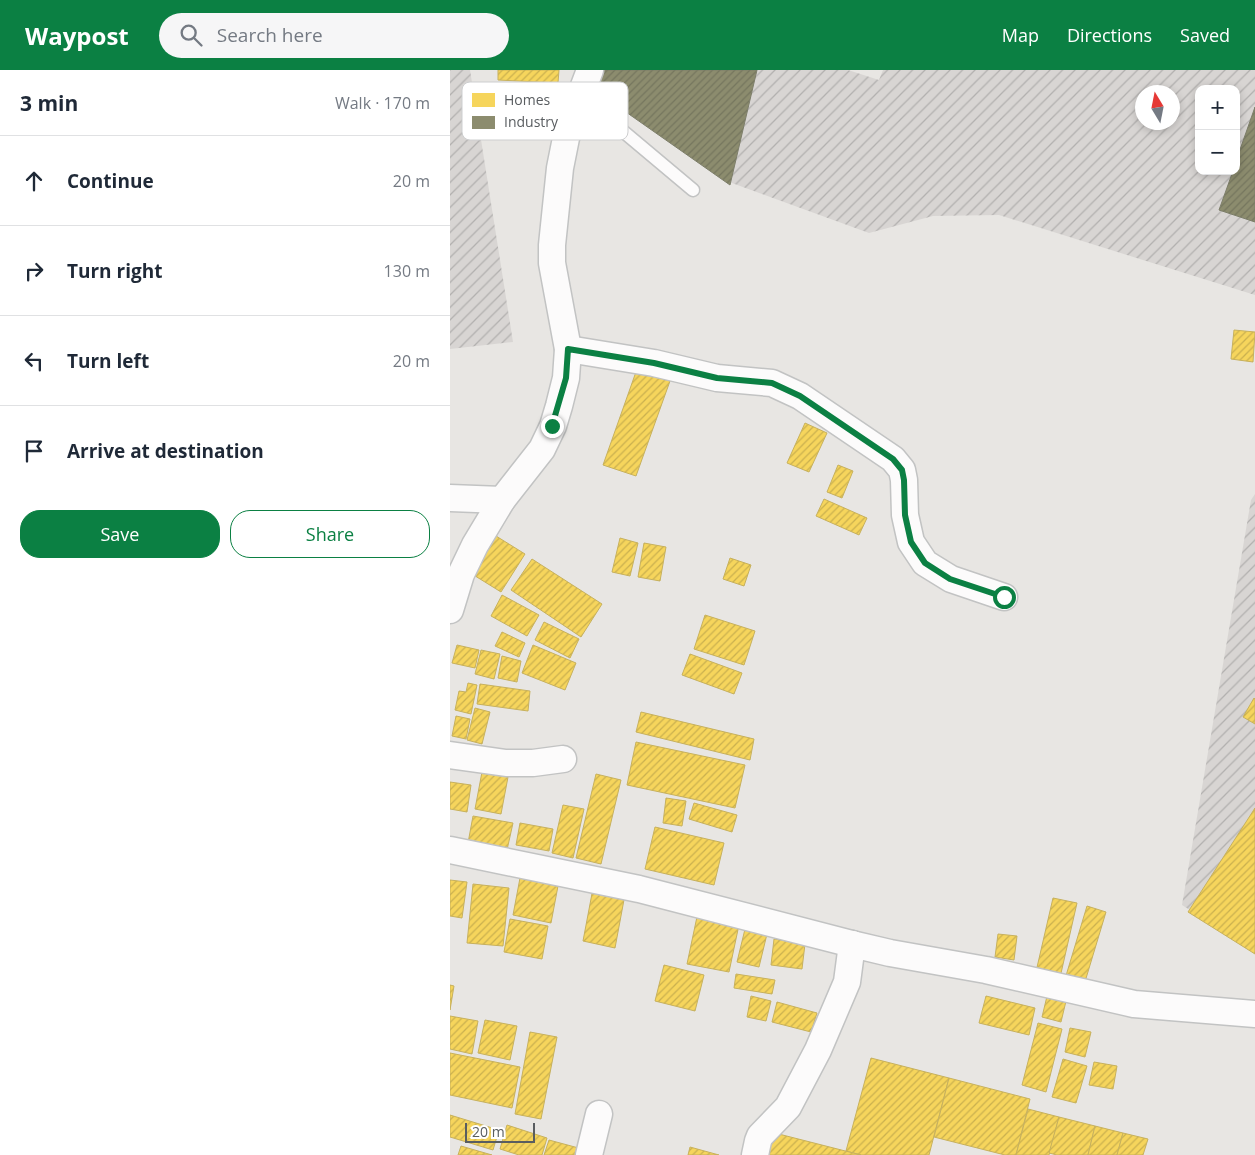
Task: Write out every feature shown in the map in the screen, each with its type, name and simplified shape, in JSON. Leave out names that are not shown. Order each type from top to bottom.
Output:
[{"type":"street","points":[[586,82],[590,70]]},
{"type":"street","points":[[450,610],[461,574],[475,545],[502,500],[542,449],[552,426],[566,378],[568,349],[552,263],[552,245],[560,168],[566,140]]},
{"type":"street","points":[[568,349],[654,363],[717,378],[772,383],[800,396],[893,459],[902,470],[905,515],[911,542],[925,563],[950,579],[1004,597]]},
{"type":"street","points":[[450,498],[502,500]]},
{"type":"street","points":[[450,755],[506,763],[533,763],[563,759]]},
{"type":"street","points":[[450,850],[639,889],[852,944],[986,970],[1134,1004],[1255,1014]]},
{"type":"street","points":[[756,1155],[760,1136],[788,1107],[818,1050],[846,982],[852,944]]},
{"type":"street","points":[[588,1155],[599,1114]]},
{"type":"lane","points":[[628,135],[693,190]]},
{"type":"shaded area","points":[[450,70],[470,70],[472,82],[462,82],[462,140],[481,140],[513,342],[450,349]]},
{"type":"shaded area","points":[[751,70],[848,70],[879,80],[883,70],[1255,70],[1255,295],[999,215],[933,216],[869,233],[721,179]]},
{"type":"shaded area","points":[[1255,494],[1255,952],[1182,905],[1251,500]]},
{"type":"building: Homes","points":[[498,70],[559,70],[558,82],[498,80]]},
{"type":"building: Homes","points":[[1234,330],[1255,332],[1253,362],[1231,359]]},
{"type":"building: Homes","points":[[637,369],[670,381],[636,476],[603,465]]},
{"type":"building: Homes","points":[[805,423],[827,433],[809,472],[787,463]]},
{"type":"building: Homes","points":[[838,465],[853,471],[842,498],[827,492]]},
{"type":"building: Homes","points":[[824,499],[867,518],[859,535],[816,516]]},
{"type":"building: Homes","points":[[496,536],[525,554],[501,592],[472,574]]},
{"type":"building: Homes","points":[[620,538],[638,543],[630,576],[612,572]]},
{"type":"building: Homes","points":[[644,543],[666,547],[660,581],[638,577]]},
{"type":"building: Homes","points":[[730,558],[751,565],[744,586],[723,579]]},
{"type":"building: Homes","points":[[532,559],[602,604],[581,637],[511,590]]},
{"type":"building: Homes","points":[[502,595],[539,615],[527,636],[491,616]]},
{"type":"building: Homes","points":[[705,615],[755,631],[744,665],[694,649]]},
{"type":"building: Homes","points":[[544,622],[579,639],[570,658],[535,640]]},
{"type":"building: Homes","points":[[502,632],[525,643],[519,657],[495,646]]},
{"type":"building: Homes","points":[[457,645],[479,650],[475,668],[452,663]]},
{"type":"building: Homes","points":[[533,645],[576,663],[565,690],[522,673]]},
{"type":"building: Homes","points":[[481,650],[500,654],[494,679],[475,674]]},
{"type":"building: Homes","points":[[690,654],[742,673],[734,694],[682,675]]},
{"type":"building: Homes","points":[[502,656],[521,661],[517,682],[498,678]]},
{"type":"building: Homes","points":[[468,683],[477,685],[471,714],[455,710],[459,691],[466,692]]},
{"type":"building: Homes","points":[[480,684],[530,691],[528,711],[477,704]]},
{"type":"building: Homes","points":[[1255,699],[1255,724],[1243,717]]},
{"type":"building: Homes","points":[[475,708],[490,712],[482,744],[467,740]]},
{"type":"building: Homes","points":[[641,712],[754,739],[750,760],[636,732]]},
{"type":"building: Homes","points":[[456,716],[470,719],[466,739],[452,736]]},
{"type":"building: Homes","points":[[636,742],[745,765],[735,808],[627,785]]},
{"type":"building: Homes","points":[[482,772],[508,777],[501,814],[475,809]]},
{"type":"building: Homes","points":[[596,774],[621,780],[601,864],[576,858]]},
{"type":"building: Homes","points":[[450,782],[471,785],[467,812],[450,809]]},
{"type":"building: Homes","points":[[666,798],[686,801],[682,826],[663,823]]},
{"type":"building: Homes","points":[[694,803],[737,815],[732,832],[689,819]]},
{"type":"building: Homes","points":[[563,805],[584,809],[573,858],[552,853]]},
{"type":"building: Homes","points":[[1255,808],[1255,954],[1188,912]]},
{"type":"building: Homes","points":[[473,816],[513,823],[507,850],[468,843]]},
{"type":"building: Homes","points":[[520,823],[553,829],[549,851],[516,845]]},
{"type":"building: Homes","points":[[655,827],[724,843],[714,885],[645,869]]},
{"type":"building: Homes","points":[[520,878],[558,886],[551,923],[513,915]]},
{"type":"building: Homes","points":[[450,880],[467,882],[462,918],[450,916]]},
{"type":"building: Homes","points":[[594,883],[626,889],[615,948],[583,941]]},
{"type":"building: Homes","points":[[473,884],[509,888],[503,946],[467,943]]},
{"type":"building: Homes","points":[[1053,898],[1077,903],[1059,982],[1035,976]]},
{"type":"building: Homes","points":[[1087,906],[1106,912],[1084,985],[1065,979]]},
{"type":"building: Homes","points":[[698,912],[740,920],[729,972],[687,964]]},
{"type":"building: Homes","points":[[510,919],[548,926],[542,959],[504,952]]},
{"type":"building: Homes","points":[[745,929],[767,934],[759,967],[737,962]]},
{"type":"building: Homes","points":[[998,934],[1017,936],[1014,960],[995,957]]},
{"type":"building: Homes","points":[[774,939],[805,944],[802,969],[771,965]]},
{"type":"building: Homes","points":[[664,965],[704,975],[695,1011],[655,1001]]},
{"type":"building: Homes","points":[[736,974],[775,980],[772,994],[734,988]]},
{"type":"building: Homes","points":[[450,985],[454,986],[450,1010]]},
{"type":"building: Homes","points":[[1048,992],[1067,997],[1061,1022],[1042,1017]]},
{"type":"building: Homes","points":[[751,996],[771,1001],[766,1021],[747,1017]]},
{"type":"building: Homes","points":[[986,996],[1035,1008],[1029,1035],[979,1023]]},
{"type":"building: Homes","points":[[777,1002],[817,1013],[811,1032],[772,1022]]},
{"type":"building: Homes","points":[[450,1016],[478,1021],[472,1054],[450,1049]]},
{"type":"building: Homes","points":[[485,1020],[517,1026],[510,1060],[478,1053]]},
{"type":"building: Homes","points":[[1038,1023],[1062,1029],[1046,1092],[1022,1085]]},
{"type":"building: Homes","points":[[1070,1028],[1091,1032],[1085,1057],[1065,1052]]},
{"type":"building: Homes","points":[[530,1032],[557,1037],[541,1119],[515,1114]]},
{"type":"building: Homes","points":[[450,1053],[520,1067],[512,1108],[450,1095]]},
{"type":"building: Homes","points":[[871,1058],[949,1078],[929,1155],[861,1155],[846,1151]]},
{"type":"building: Homes","points":[[1063,1059],[1087,1066],[1076,1103],[1052,1097]]},
{"type":"building: Homes","points":[[1094,1062],[1117,1066],[1113,1089],[1089,1085]]},
{"type":"building: Homes","points":[[949,1078],[1030,1099],[1016,1155],[1005,1155],[934,1137]]},
{"type":"building: Homes","points":[[1028,1109],[1059,1117],[1049,1155],[1016,1155]]},
{"type":"building: Homes","points":[[450,1115],[499,1130],[493,1150],[450,1137]]},
{"type":"building: Homes","points":[[1059,1117],[1095,1126],[1088,1155],[1057,1155],[1049,1153]]},
{"type":"building: Homes","points":[[507,1125],[547,1138],[542,1155],[519,1155],[500,1149]]},
{"type":"building: Homes","points":[[1095,1126],[1123,1133],[1117,1155],[1088,1155]]},
{"type":"building: Homes","points":[[767,1131],[861,1155],[761,1155]]},
{"type":"building: Homes","points":[[1123,1133],[1148,1139],[1143,1155],[1117,1155]]},
{"type":"building: Homes","points":[[549,1140],[586,1150],[585,1155],[544,1155]]},
{"type":"building: Homes","points":[[461,1146],[492,1155],[458,1155]]},
{"type":"building: Homes","points":[[690,1147],[719,1155],[688,1155]]},
{"type":"building: Industry","points":[[603,70],[757,70],[730,185],[628,113],[628,82],[599,82]]},
{"type":"building: Industry","points":[[1255,107],[1255,222],[1219,210],[1232,175],[1240,175],[1240,150]]},
{"type":"route","points":[[552,426],[566,378],[568,349],[654,363],[717,378],[772,383],[800,396],[893,459],[902,470],[905,515],[911,542],[925,563],[950,579],[1004,597]]}]
